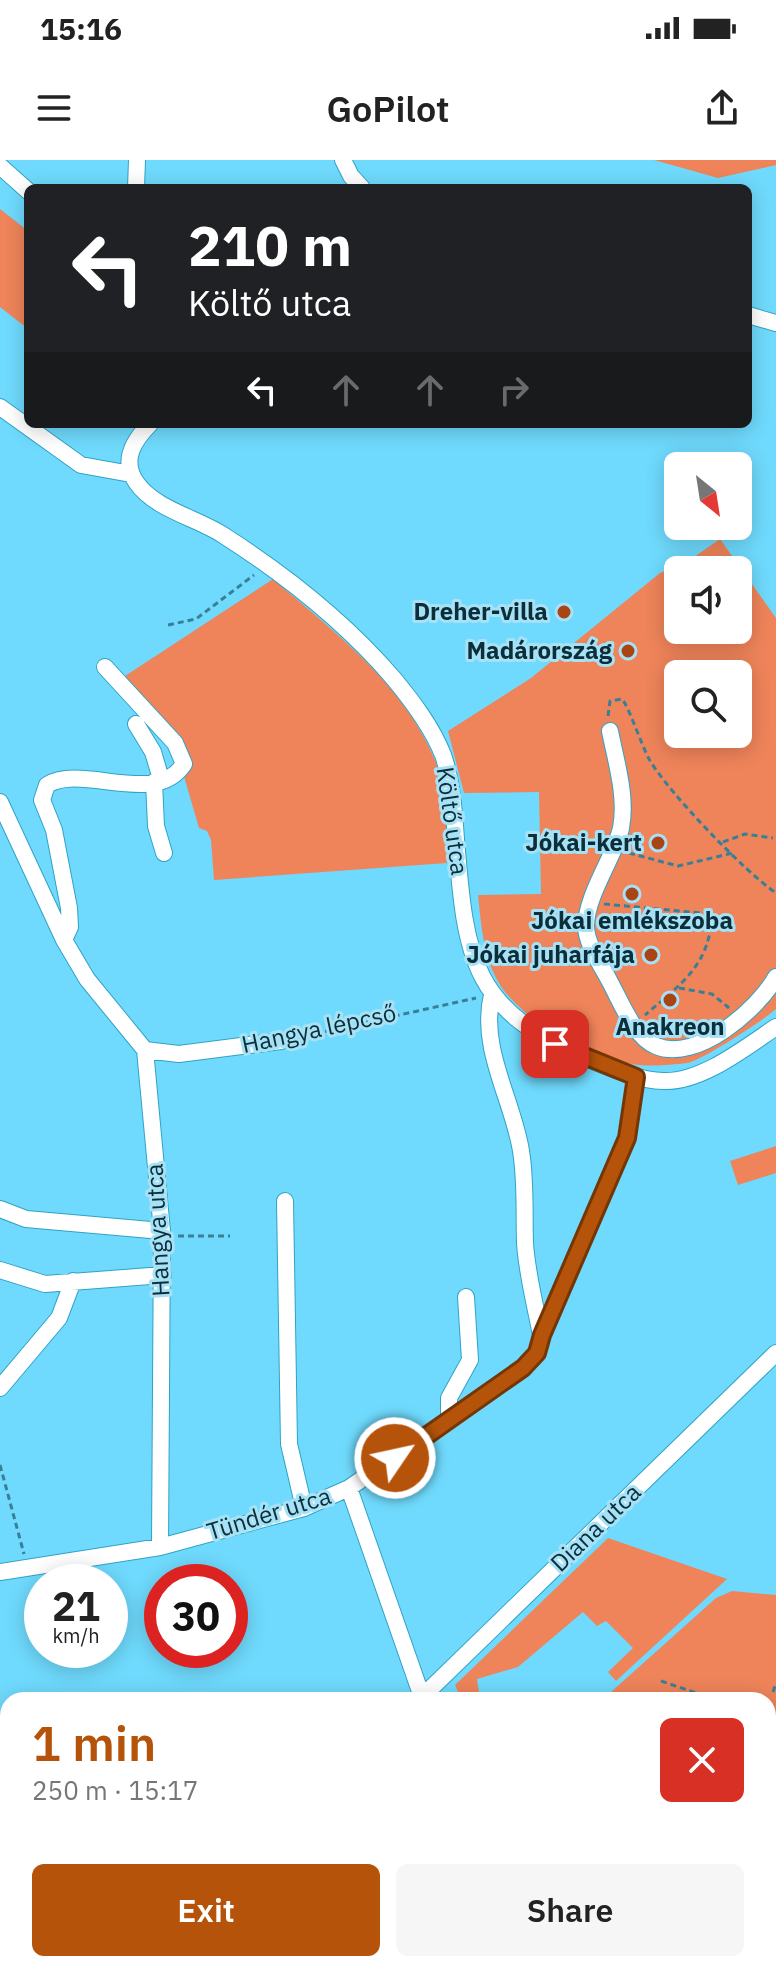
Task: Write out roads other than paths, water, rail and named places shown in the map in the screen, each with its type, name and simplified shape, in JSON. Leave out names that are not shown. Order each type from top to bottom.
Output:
[{"type":"street","points":[[136,184],[137,160]]},
{"type":"street","points":[[343,160],[358,184]]},
{"type":"street","points":[[0,166],[24,187]]},
{"type":"street","points":[[752,316],[776,323]]},
{"type":"street","points":[[0,407],[24,424]]},
{"type":"street","points":[[29,428],[81,465],[131,474],[129,467],[133,444],[147,428]]},
{"type":"street","name":"Költő utca","points":[[131,474],[145,493],[221,533],[266,565],[375,657],[429,727],[443,756],[451,790],[467,941],[474,963],[492,995],[523,1026],[555,1044],[636,1077],[665,1082],[715,1065],[776,1027]]},
{"type":"street","points":[[64,940],[70,927],[69,908],[54,830],[42,793],[55,780],[131,785],[160,779],[184,764],[180,750],[105,667]]},
{"type":"street","points":[[136,724],[153,752],[160,779],[156,826],[164,853]]},
{"type":"street","points":[[610,731],[623,794],[621,830],[612,847],[586,926],[593,950],[634,1024],[655,1046],[674,1049],[697,1043],[739,1020],[764,998],[776,977]]},
{"type":"street","points":[[0,802],[64,940],[87,979],[145,1050]]},
{"type":"street","points":[[492,995],[487,1014],[506,1104],[525,1173],[525,1246],[542,1335]]},
{"type":"street","name":"Hangya lépcső","points":[[145,1050],[179,1054],[281,1041]]},
{"type":"street","name":"Hangya utca","points":[[145,1050],[162,1233],[160,1547]]},
{"type":"street","name":"Tündér utca","points":[[0,1572],[27,1565],[160,1547],[304,1508],[349,1488],[523,1368],[537,1353],[627,1138],[636,1077]]},
{"type":"street","points":[[285,1201],[289,1444],[304,1508]]},
{"type":"street","points":[[0,1209],[26,1219],[162,1233]]},
{"type":"street","points":[[0,1270],[45,1284],[163,1275]]},
{"type":"street","points":[[0,1388],[59,1318],[73,1281]]},
{"type":"street","points":[[449,1421],[449,1398],[470,1360],[466,1297]]},
{"type":"street","name":"Diana utca","points":[[428,1692],[776,1353]]},
{"type":"street","points":[[349,1488],[419,1692]]},
{"type":"place","name":"Dreher-villa","points":[[564,612]]},
{"type":"place","name":"Madárország","points":[[628,651]]},
{"type":"place","name":"Jókai-kert","points":[[658,843]]},
{"type":"place","name":"Jókai emlékszoba","points":[[632,894]]},
{"type":"place","name":"Jókai juharfája","points":[[651,955]]},
{"type":"place","name":"Anakreon","points":[[670,1000]]}]
